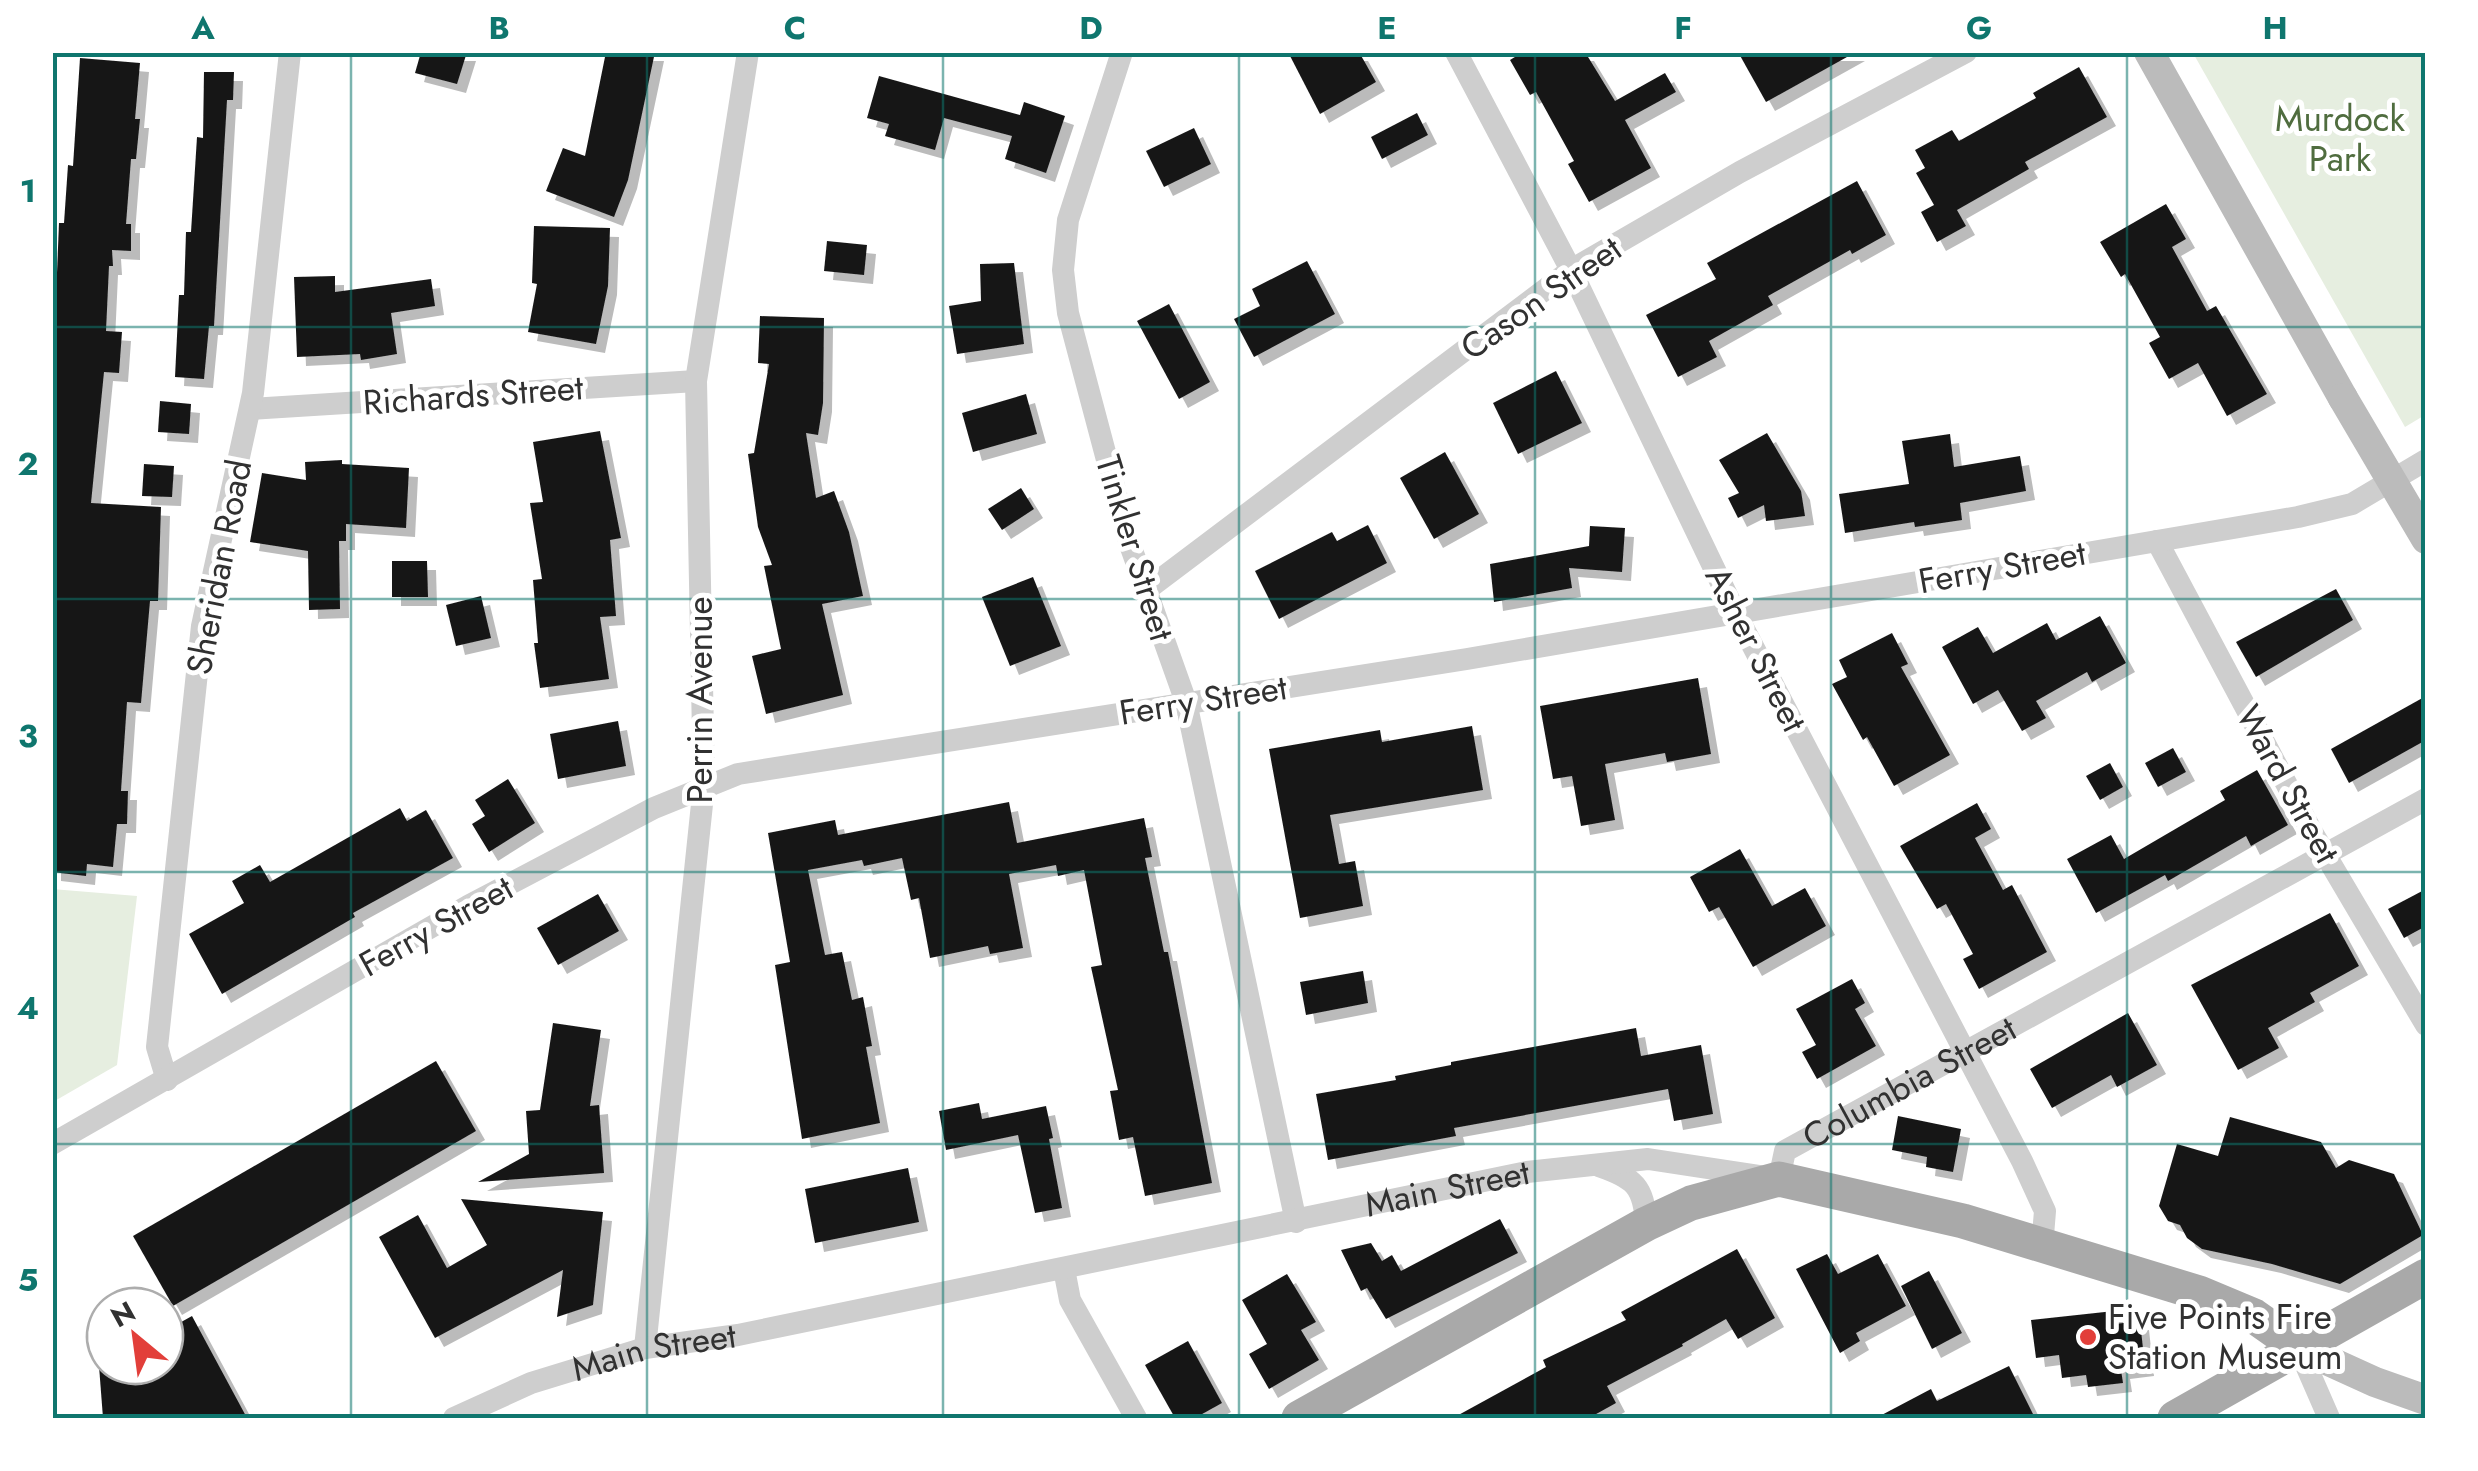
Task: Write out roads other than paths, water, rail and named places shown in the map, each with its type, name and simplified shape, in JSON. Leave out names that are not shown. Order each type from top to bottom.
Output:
[{"type":"main road","points":[[2149,52],[2426,539]]},
{"type":"main road","name":"Columbia Street","points":[[1299,1418],[1646,1224],[1691,1203],[1779,1179]]},
{"type":"main road","name":"Main Street","points":[[1779,1179],[1962,1221],[2199,1294],[2254,1316],[2298,1346],[2375,1382],[2426,1400]]},
{"type":"main road","points":[[2175,1418],[2426,1276]]},
{"type":"street","name":"Sheridan Road","points":[[167,1080],[157,1047],[202,626],[250,409],[290,52]]},
{"type":"street","name":"Perrin Avenue","points":[[646,1348],[704,785],[696,381],[748,52]]},
{"type":"street","name":"Tinkler Street","points":[[1122,52],[1068,220],[1063,270],[1068,314],[1128,539],[1186,702],[1296,1222]]},
{"type":"street","name":"Asher Street","points":[[1456,52],[1571,270],[1735,612],[2045,1211],[2042,1246]]},
{"type":"street","name":"Cason Street","points":[[1145,591],[1571,270],[1740,172],[1966,52]]},
{"type":"street","name":"Richards Street","points":[[250,409],[696,381]]},
{"type":"street","name":"Ferry Street","points":[[52,1144],[468,906],[654,808],[738,774],[1467,659],[2298,517],[2352,504],[2426,460]]},
{"type":"street","name":"Ward Street","points":[[2157,541],[2325,852],[2426,1024]]},
{"type":"street","name":"Columbia Street","points":[[1779,1179],[1785,1151],[2426,799]]},
{"type":"street","name":"Main Street","points":[[454,1418],[531,1382],[646,1348],[738,1335],[1527,1172],[1648,1160],[1779,1179]]},
{"type":"street","points":[[1599,1166],[1622,1174],[1638,1187],[1645,1200],[1646,1224]]},
{"type":"street","points":[[1064,1268],[1070,1300],[1136,1418]]},
{"type":"street","points":[[2298,1346],[2329,1418]]},
{"type":"place","name":"Five Points Fire Station Museum","points":[[2088,1337]]},
{"type":"park label","name":"Murdock Park","points":[[2340,139]]}]
